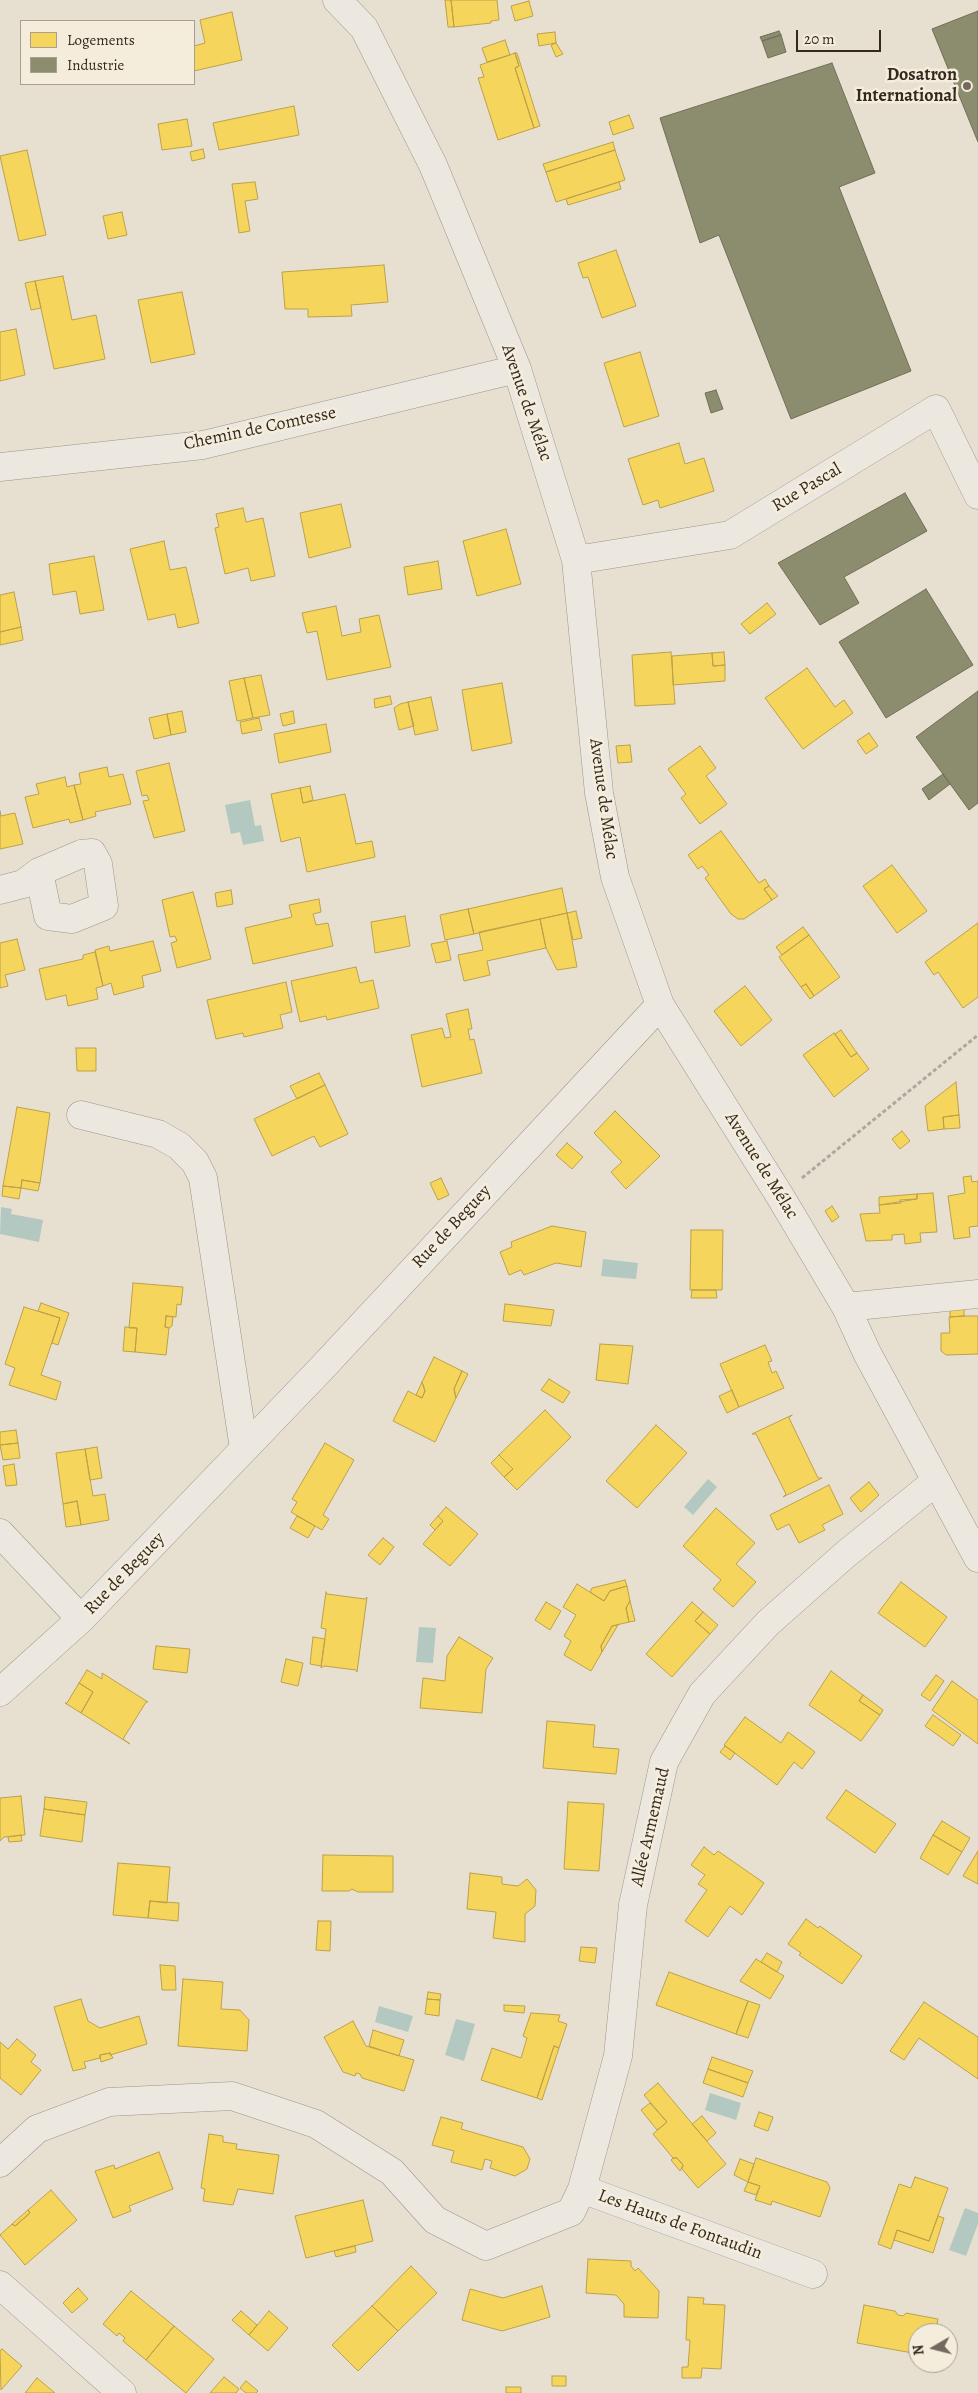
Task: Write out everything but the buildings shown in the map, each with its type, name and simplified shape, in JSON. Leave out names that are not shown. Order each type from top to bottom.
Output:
[{"type":"street","name":"Avenue de Mélac","points":[[337,0],[364,28],[433,165],[517,369],[576,560],[599,793],[615,877],[660,1004],[780,1196],[846,1307],[867,1353],[935,1482],[978,1558]]},
{"type":"street","name":"Chemin de Comtesse","points":[[0,466],[203,445],[517,369]]},
{"type":"street","name":"Rue Pascal","points":[[576,560],[730,535],[936,409],[978,495]]},
{"type":"street","points":[[0,890],[23,884],[39,872]]},
{"type":"street","name":"Rue de Beguey","points":[[0,1692],[81,1619],[244,1449],[660,1004]]},
{"type":"street","points":[[81,1115],[158,1134],[180,1146],[195,1162],[203,1178],[244,1449]]},
{"type":"street","points":[[846,1307],[978,1294]]},
{"type":"street","name":"Allée Armemaud","points":[[582,2189],[618,2056],[633,1905],[664,1762],[702,1694],[768,1623],[846,1554],[935,1482]]},
{"type":"street","points":[[0,1533],[81,1619]]},
{"type":"street","name":"Les Hauts de Fontaudin","points":[[0,2163],[37,2129],[109,2102],[232,2096],[316,2124],[392,2172],[435,2220],[486,2246],[572,2212],[582,2189],[813,2274]]},
{"type":"street","points":[[0,2285],[122,2393]]},
{"type":"path","points":[[780,1196],[978,1035]]},
{"type":"water","points":[[250,800],[255,826],[261,825],[264,841],[243,845],[240,832],[231,834],[225,805]]},
{"type":"water","points":[[1,1207],[12,1209],[11,1214],[43,1220],[39,1242],[0,1234]]},
{"type":"water","points":[[603,1259],[638,1263],[636,1279],[601,1276]]},
{"type":"water","points":[[708,1479],[717,1487],[693,1515],[684,1507]]},
{"type":"water","points":[[419,1627],[436,1628],[433,1663],[416,1662]]},
{"type":"water","points":[[379,2006],[413,2016],[408,2032],[375,2022]]},
{"type":"water","points":[[456,2019],[475,2024],[464,2061],[445,2055]]},
{"type":"water","points":[[710,2093],[741,2103],[736,2120],[705,2110]]},
{"type":"water","points":[[965,2208],[978,2213],[978,2224],[966,2256],[949,2250]]},
{"type":"place","name":"Dosatron International","points":[[967,86]]}]
